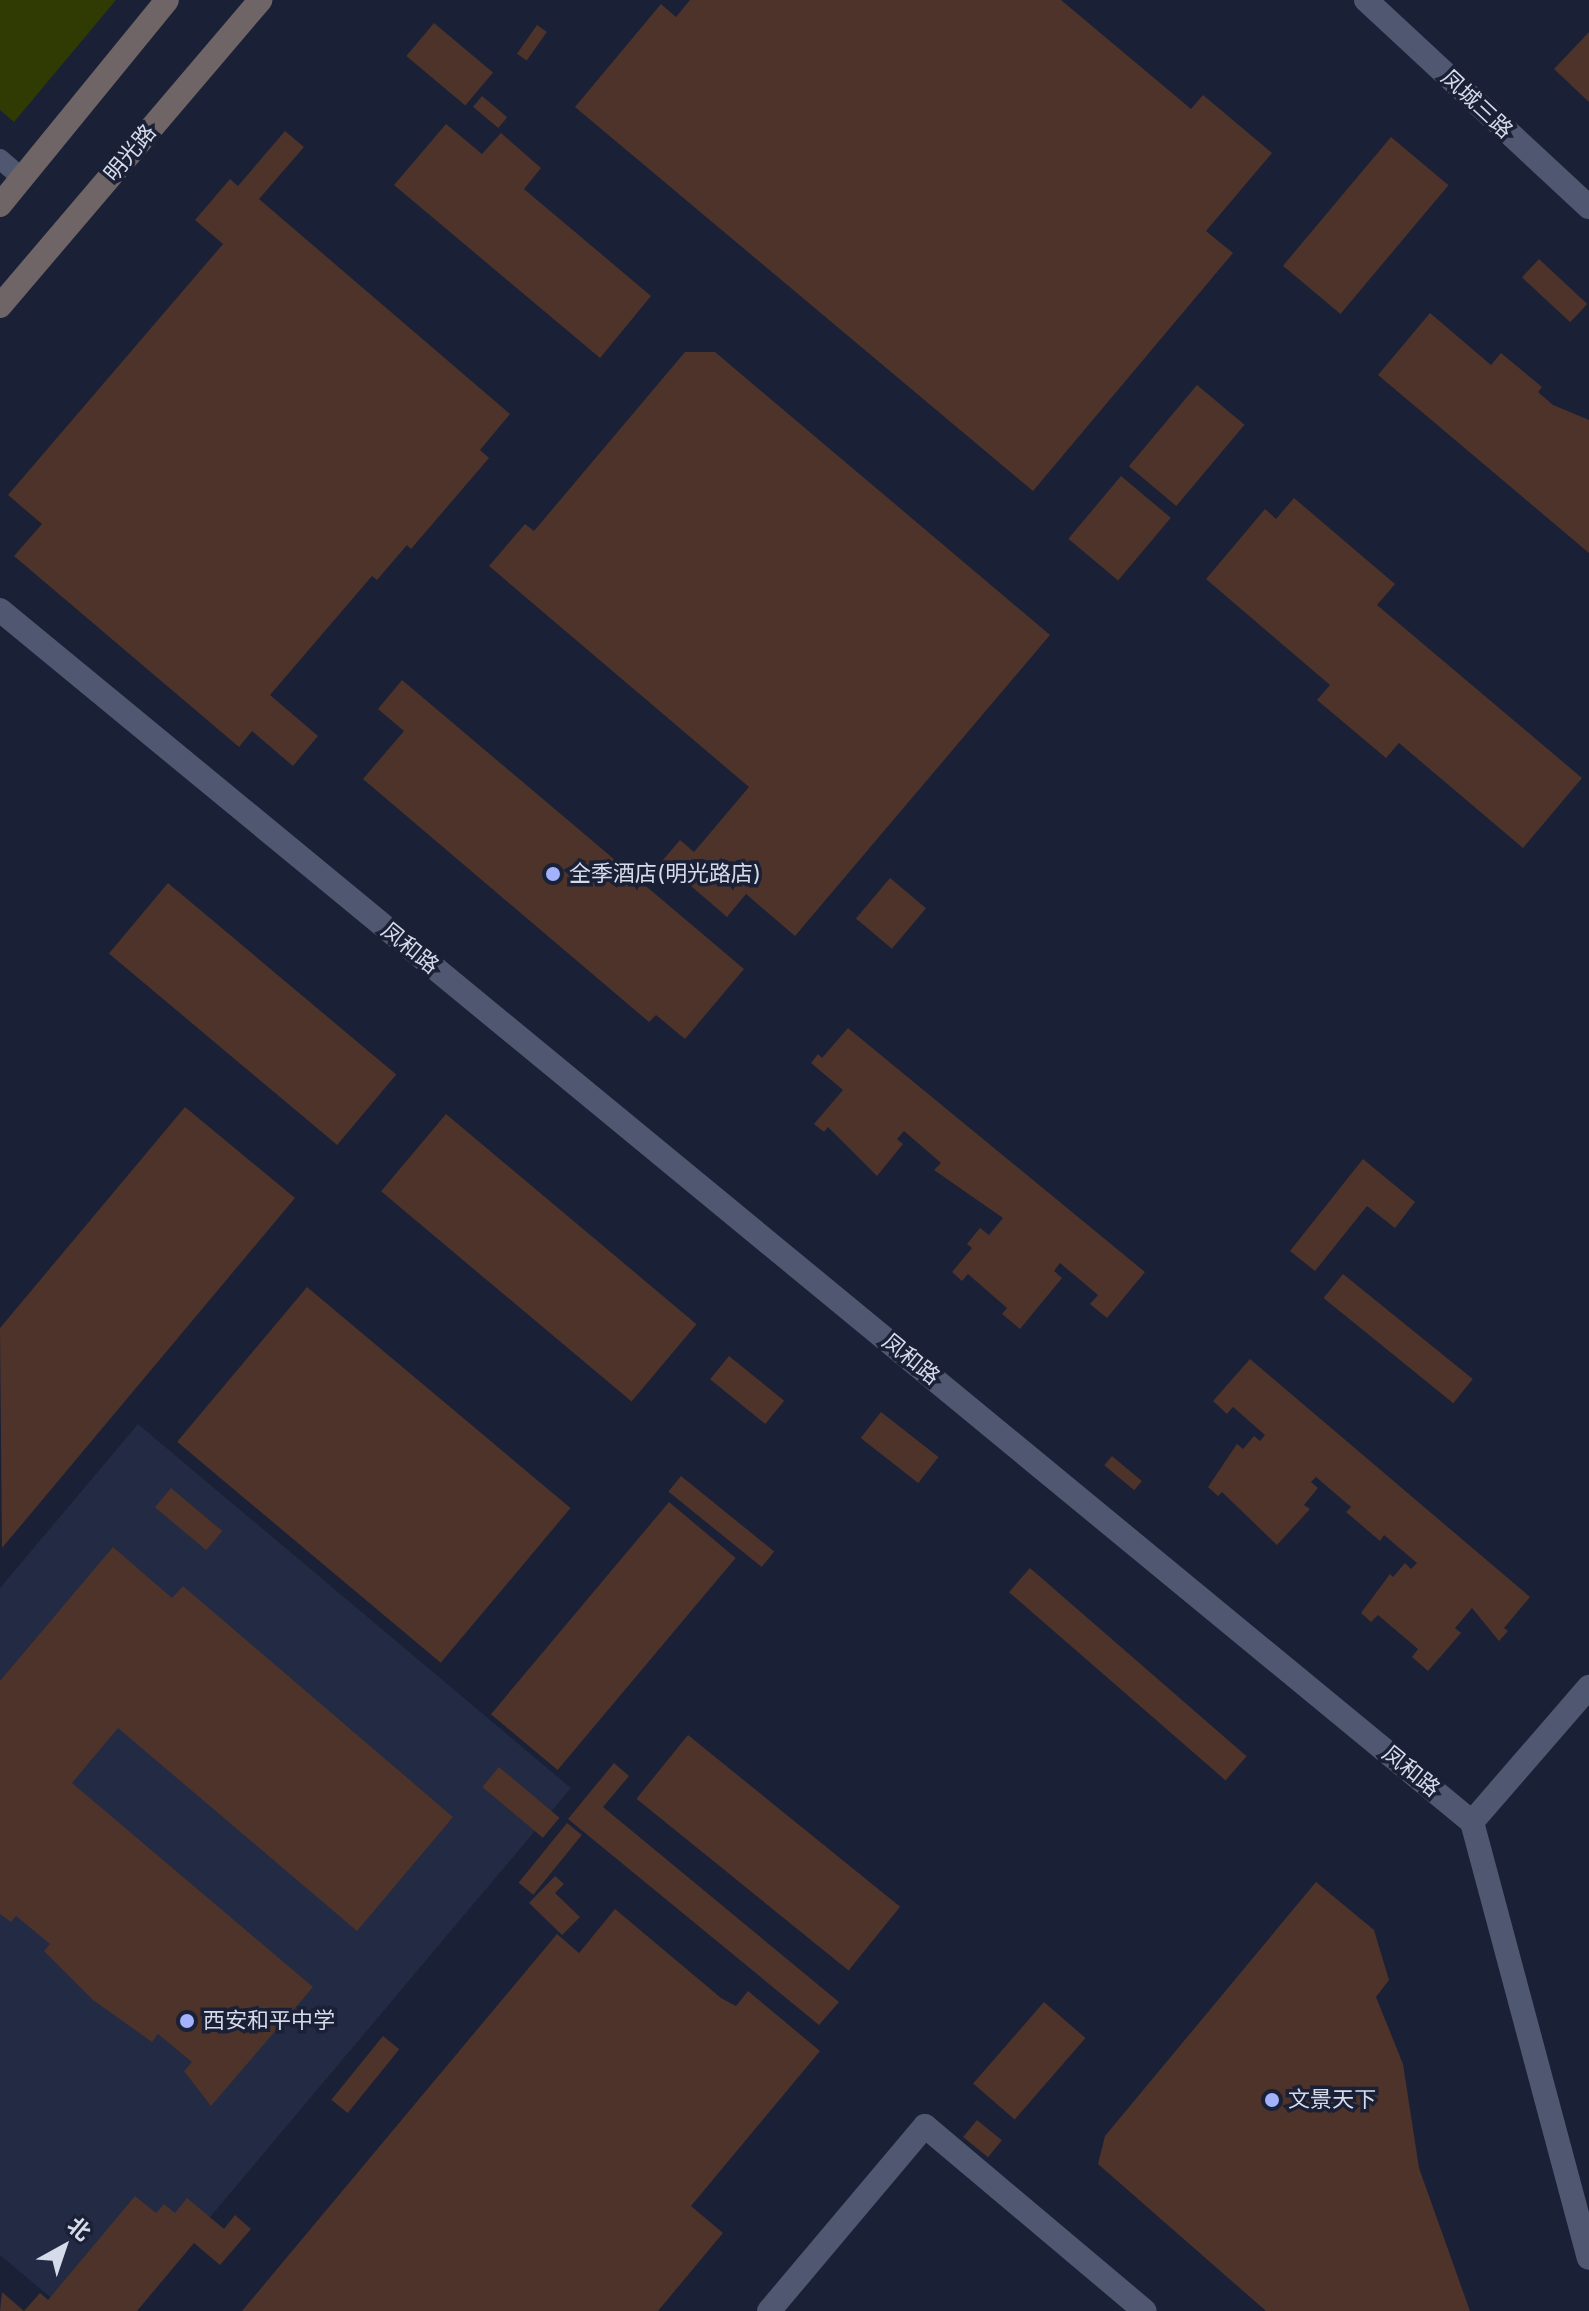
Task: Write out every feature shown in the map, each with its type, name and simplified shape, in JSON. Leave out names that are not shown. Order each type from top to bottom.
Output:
[{"type":"main road","points":[[0,205],[167,0]]},
{"type":"main road","name":"明光路","points":[[0,306],[260,0]]},
{"type":"street","name":"凤城三路","points":[[1366,0],[1589,207]]},
{"type":"street","name":"凤和路","points":[[0,610],[1472,1822]]},
{"type":"street","points":[[1589,1687],[1472,1822],[1589,2258]]},
{"type":"street","points":[[769,2311],[925,2126],[1145,2311]]},
{"type":"lane","points":[[0,159],[22,178]]},
{"type":"shaded area","name":"西安和平中学","points":[[138,1424],[571,1788],[131,2311],[67,2311],[0,2255],[0,1588]]},
{"type":"green space","points":[[0,0],[116,0],[14,122],[0,110]]},
{"type":"building","points":[[690,0],[1061,0],[1191,109],[1203,95],[1272,153],[1206,231],[1233,253],[1033,491],[575,107],[661,4],[676,17]]},
{"type":"building","points":[[434,23],[493,72],[465,105],[406,56]]},
{"type":"building","points":[[537,25],[547,32],[527,61],[517,54]]},
{"type":"building","points":[[1589,32],[1589,102],[1554,69]]},
{"type":"building","points":[[482,96],[507,117],[498,128],[473,107]]},
{"type":"building","points":[[446,124],[482,154],[501,133],[541,168],[524,189],[651,296],[600,358],[394,185]]},
{"type":"building","points":[[285,131],[304,147],[259,199],[510,414],[480,450],[489,458],[411,549],[407,545],[377,580],[372,576],[270,695],[318,736],[293,766],[252,731],[239,747],[14,556],[42,524],[8,495],[223,244],[195,220],[230,179],[238,186]]},
{"type":"building","points":[[1391,137],[1448,185],[1340,314],[1283,266]]},
{"type":"building","points":[[1539,259],[1587,304],[1570,322],[1522,277]]},
{"type":"building","points":[[1430,313],[1491,365],[1501,353],[1542,387],[1538,392],[1553,405],[1589,420],[1589,553],[1378,375]]},
{"type":"building","points":[[685,352],[715,352],[1050,635],[795,936],[746,894],[727,917],[662,861],[680,840],[694,852],[749,787],[489,566],[525,524],[534,531]]},
{"type":"building","points":[[1197,385],[1244,425],[1176,506],[1129,466]]},
{"type":"building","points":[[1121,476],[1171,518],[1118,581],[1068,539]]},
{"type":"building","points":[[1294,498],[1395,584],[1377,605],[1582,778],[1523,848],[1399,743],[1386,758],[1317,700],[1330,685],[1206,579],[1265,509],[1276,519]]},
{"type":"building","name":"全季酒店(明光路店)","points":[[402,680],[744,969],[685,1039],[656,1015],[649,1022],[363,779],[404,731],[378,709]]},
{"type":"building","points":[[890,878],[926,908],[892,949],[856,919]]},
{"type":"building","points":[[168,883],[396,1075],[337,1145],[109,953]]},
{"type":"building","points":[[848,1028],[1145,1272],[1107,1318],[1090,1304],[1098,1295],[1060,1263],[1054,1271],[1062,1278],[1020,1329],[1002,1314],[1007,1308],[968,1274],[962,1281],[952,1272],[972,1248],[967,1244],[980,1228],[989,1235],[1003,1218],[934,1170],[941,1163],[904,1131],[897,1139],[903,1144],[877,1176],[828,1127],[824,1132],[814,1124],[843,1090],[811,1063],[818,1054],[822,1058]]},
{"type":"building","points":[[185,1107],[295,1198],[2,1548],[0,1328]]},
{"type":"building","points":[[446,1114],[696,1324],[632,1402],[381,1191]]},
{"type":"building","points":[[1363,1159],[1415,1202],[1395,1228],[1367,1206],[1315,1271],[1290,1251]]},
{"type":"building","points":[[1343,1274],[1473,1379],[1453,1403],[1323,1298]]},
{"type":"building","points":[[307,1287],[571,1508],[441,1663],[177,1442]]},
{"type":"building","points":[[729,1356],[784,1401],[765,1424],[710,1379]]},
{"type":"building","points":[[1250,1359],[1530,1597],[1504,1628],[1508,1631],[1499,1641],[1472,1608],[1455,1628],[1461,1633],[1428,1671],[1412,1657],[1418,1649],[1378,1615],[1371,1622],[1361,1613],[1390,1574],[1393,1577],[1405,1563],[1411,1569],[1417,1563],[1384,1535],[1380,1541],[1346,1512],[1351,1507],[1316,1477],[1311,1482],[1318,1488],[1304,1505],[1310,1509],[1277,1545],[1222,1492],[1218,1496],[1208,1487],[1237,1444],[1243,1449],[1254,1436],[1260,1441],[1265,1435],[1233,1407],[1227,1414],[1213,1401]]},
{"type":"building","points":[[881,1412],[939,1457],[918,1483],[861,1438]]},
{"type":"building","points":[[1112,1456],[1142,1481],[1134,1490],[1104,1465]]},
{"type":"building","points":[[681,1476],[774,1552],[762,1567],[668,1492]]},
{"type":"building","points":[[171,1488],[222,1531],[206,1550],[155,1507]]},
{"type":"building","points":[[669,1502],[736,1558],[558,1770],[491,1714]]},
{"type":"building","points":[[113,1547],[172,1598],[183,1586],[453,1817],[357,1931],[118,1728],[72,1783],[313,1987],[211,2106],[184,2071],[192,2062],[158,2034],[152,2042],[93,2000],[44,1951],[50,1944],[16,1916],[11,1922],[0,1914],[0,1681]]},
{"type":"building","points":[[1030,1568],[1247,1756],[1226,1780],[1009,1592]]},
{"type":"building","points":[[688,1735],[900,1907],[849,1971],[636,1799]]},
{"type":"building","points":[[614,1763],[629,1776],[603,1807],[839,2002],[819,2025],[568,1819]]},
{"type":"building","points":[[499,1767],[560,1818],[543,1838],[482,1787]]},
{"type":"building","points":[[567,1823],[582,1835],[533,1895],[519,1883]]},
{"type":"building","points":[[555,1876],[564,1884],[555,1893],[580,1917],[562,1935],[529,1903]]},
{"type":"building","name":"文景天下","points":[[1316,1882],[1374,1930],[1389,1980],[1376,1997],[1403,2064],[1419,2168],[1470,2311],[1266,2311],[1098,2164],[1105,2136]]},
{"type":"building","points":[[615,1909],[721,1998],[736,2006],[748,1991],[820,2051],[691,2206],[723,2233],[658,2311],[242,2311],[557,1934],[579,1953]]},
{"type":"building","points":[[1044,2002],[1086,2038],[1015,2120],[973,2084]]},
{"type":"building","points":[[383,2036],[399,2049],[348,2113],[331,2100]]},
{"type":"building","points":[[977,2120],[1002,2140],[988,2157],[963,2137]]},
{"type":"building","points":[[135,2196],[156,2213],[164,2204],[175,2213],[187,2198],[224,2229],[235,2215],[251,2229],[220,2265],[194,2243],[137,2311],[24,2311],[40,2293],[48,2300]]},
{"type":"building","points":[[2,2292],[24,2311],[0,2311]]},
{"type":"place","name":"全季酒店(明光路店)","points":[[553,874]]},
{"type":"place","name":"西安和平中学","points":[[187,2021]]},
{"type":"place","name":"文景天下","points":[[1272,2100]]}]
